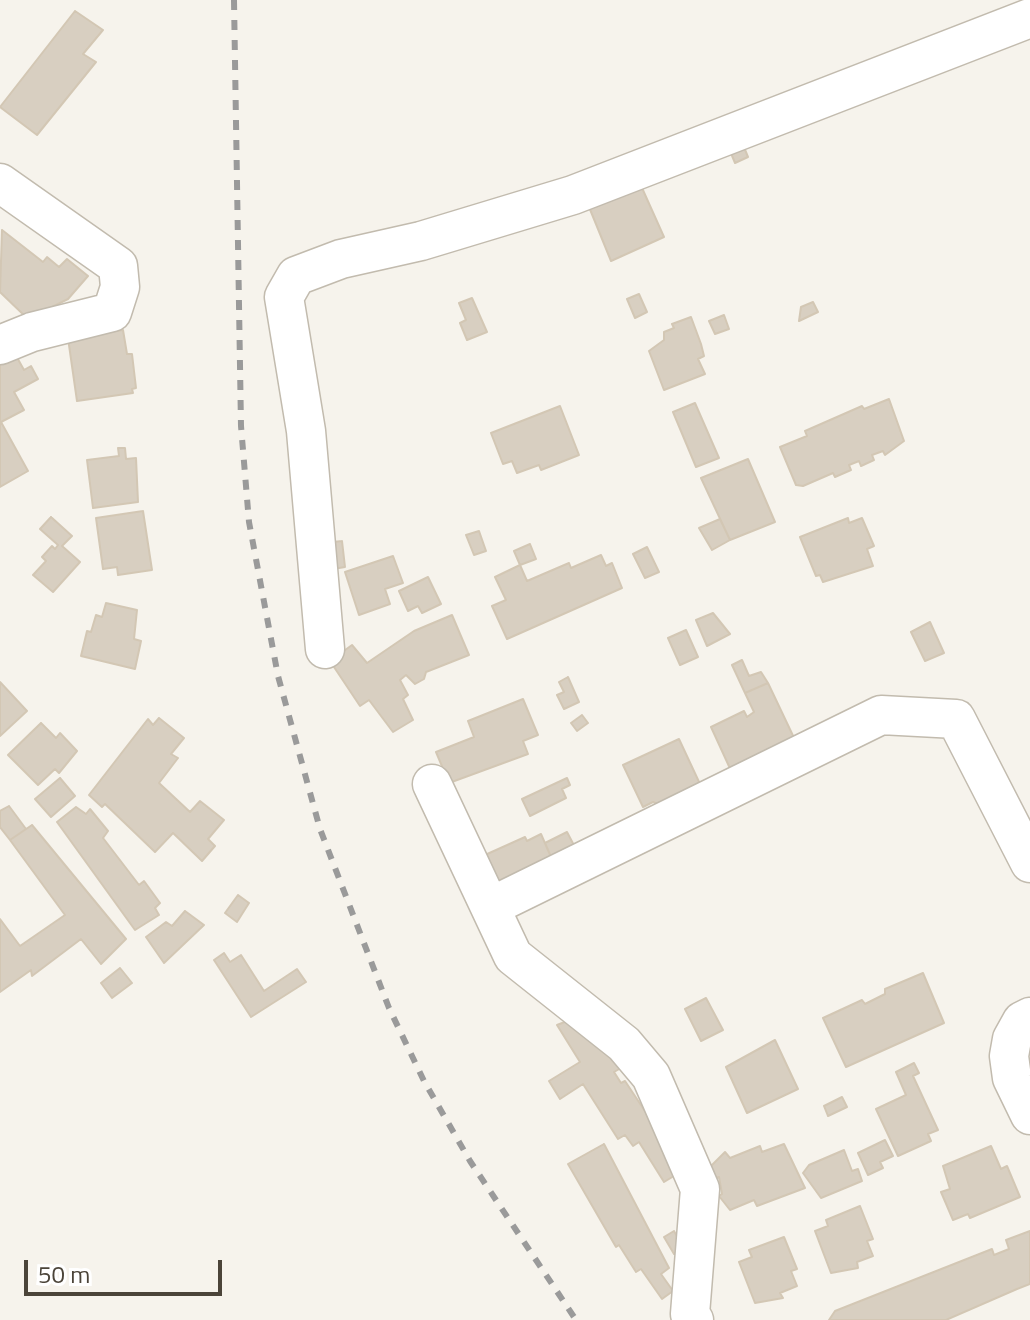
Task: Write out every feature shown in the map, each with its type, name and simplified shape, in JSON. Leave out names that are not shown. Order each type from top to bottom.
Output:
[{"type":"street","points":[[325,649],[306,431],[284,297],[296,276],[318,266],[421,241],[573,195],[1030,18]]},
{"type":"street","points":[[0,183],[118,266],[120,287],[112,312],[32,332],[0,345]]},
{"type":"street","points":[[490,907],[881,715],[956,719],[1030,863]]},
{"type":"street","points":[[432,784],[513,956],[624,1044],[651,1076],[700,1189],[690,1314],[694,1320]]},
{"type":"street","points":[[1030,1017],[1022,1021],[1012,1039],[1009,1056],[1012,1078],[1030,1115]]},
{"type":"building","points":[[75,11],[103,30],[83,54],[96,62],[37,135],[0,107]]},
{"type":"building","points":[[739,135],[748,157],[735,163],[726,141]]},
{"type":"building","points":[[638,179],[664,237],[611,261],[587,202]]},
{"type":"building","points":[[2,230],[43,262],[47,257],[59,267],[67,259],[88,276],[68,299],[28,319],[0,292]]},
{"type":"building","points":[[639,294],[647,312],[635,318],[627,299]]},
{"type":"building","points":[[472,298],[487,332],[467,340],[460,323],[466,320],[459,303]]},
{"type":"building","points":[[813,302],[818,312],[799,321],[801,307]]},
{"type":"building","points":[[724,315],[729,329],[715,334],[709,321]]},
{"type":"building","points":[[691,317],[704,356],[698,359],[705,374],[664,390],[649,351],[664,340],[664,332],[674,328],[672,324]]},
{"type":"building","points":[[123,330],[127,354],[132,354],[136,388],[132,389],[133,393],[77,401],[68,338]]},
{"type":"building","points":[[14,352],[24,370],[31,366],[38,379],[14,392],[24,410],[1,422],[28,471],[0,487],[0,359]]},
{"type":"building","points":[[889,399],[904,441],[885,455],[883,451],[872,455],[874,460],[861,466],[859,461],[849,465],[851,470],[835,477],[833,473],[803,486],[796,485],[780,447],[807,436],[805,431],[862,406],[864,409]]},
{"type":"building","points":[[695,403],[719,458],[696,467],[673,412]]},
{"type":"building","points":[[560,406],[579,455],[541,470],[539,465],[517,473],[512,461],[503,464],[491,433]]},
{"type":"building","points":[[118,448],[125,448],[126,459],[136,458],[138,502],[93,508],[87,460],[119,456]]},
{"type":"building","points":[[748,459],[775,522],[730,540],[701,478]]},
{"type":"building","points":[[143,511],[152,570],[118,575],[117,567],[103,569],[96,518]]},
{"type":"building","points":[[51,517],[72,536],[62,546],[80,562],[53,592],[33,575],[46,561],[42,557],[52,546],[55,549],[58,545],[40,529]]},
{"type":"building","points":[[848,518],[849,523],[862,518],[874,546],[867,549],[873,566],[823,582],[820,575],[816,576],[800,537]]},
{"type":"building","points":[[720,519],[730,540],[712,550],[699,528]]},
{"type":"building","points":[[479,531],[486,551],[474,555],[466,535]]},
{"type":"building","points":[[342,541],[345,567],[327,570],[324,543]]},
{"type":"building","points":[[530,544],[536,559],[520,565],[514,551]]},
{"type":"building","points":[[647,547],[659,572],[645,578],[633,554]]},
{"type":"building","points":[[601,555],[606,566],[612,563],[622,588],[507,639],[492,606],[506,600],[495,577],[520,565],[527,581],[569,563],[571,568]]},
{"type":"building","points":[[393,556],[403,583],[385,589],[390,604],[359,615],[345,572]]},
{"type":"building","points":[[428,577],[441,604],[422,613],[418,606],[408,611],[399,591]]},
{"type":"building","points":[[106,603],[137,610],[134,639],[141,641],[135,669],[81,656],[87,631],[91,632],[96,615],[102,617]]},
{"type":"building","points":[[713,613],[730,634],[707,646],[696,620]]},
{"type":"building","points":[[452,615],[469,655],[426,672],[424,679],[415,684],[406,675],[400,680],[408,695],[403,699],[413,720],[393,732],[369,700],[360,706],[330,661],[352,645],[367,663],[414,631]]},
{"type":"building","points":[[930,622],[944,653],[925,661],[911,632]]},
{"type":"building","points":[[686,630],[698,657],[680,665],[668,638]]},
{"type":"building","points":[[742,660],[749,676],[761,672],[768,683],[745,693],[732,665]]},
{"type":"building","points":[[568,677],[579,702],[564,709],[557,695],[564,692],[559,682]]},
{"type":"building","points":[[0,682],[27,711],[0,736]]},
{"type":"building","points":[[768,683],[796,742],[733,775],[711,727],[744,711],[747,717],[754,712],[745,693]]},
{"type":"building","points":[[523,699],[538,735],[523,741],[528,754],[449,783],[436,752],[474,737],[468,721]]},
{"type":"building","points":[[582,715],[588,723],[577,731],[571,723]]},
{"type":"building","points":[[159,718],[184,738],[171,754],[178,758],[159,783],[190,812],[200,801],[224,820],[208,839],[215,846],[202,861],[173,833],[155,852],[105,804],[102,807],[89,795],[148,719],[153,725]]},
{"type":"building","points":[[41,723],[56,738],[60,733],[77,751],[59,773],[55,769],[38,785],[8,755]]},
{"type":"building","points":[[679,739],[700,784],[658,804],[653,802],[643,807],[623,765]]},
{"type":"building","points":[[60,778],[75,796],[51,817],[35,799]]},
{"type":"building","points":[[567,778],[570,785],[562,789],[566,798],[530,816],[522,799]]},
{"type":"building","points":[[9,806],[26,829],[10,840],[0,827],[0,811]]},
{"type":"building","points":[[76,807],[86,814],[90,809],[108,831],[103,838],[139,885],[144,881],[160,903],[155,908],[159,915],[135,930],[57,822]]},
{"type":"building","points":[[32,825],[126,939],[101,964],[81,939],[32,976],[31,970],[0,992],[0,919],[20,946],[65,915],[10,840]]},
{"type":"building","points":[[567,832],[577,851],[554,864],[545,843]]},
{"type":"building","points":[[541,834],[554,864],[500,888],[485,855],[525,837],[527,841]]},
{"type":"building","points":[[238,895],[249,903],[237,922],[225,913]]},
{"type":"building","points":[[185,911],[204,925],[164,963],[146,937],[166,922],[172,926]]},
{"type":"building","points":[[224,953],[230,962],[241,955],[264,991],[297,969],[306,982],[251,1017],[214,960]]},
{"type":"building","points":[[120,968],[132,983],[112,998],[101,983]]},
{"type":"building","points":[[923,973],[944,1023],[846,1067],[823,1018],[862,1000],[865,1004],[885,994],[885,989]]},
{"type":"building","points":[[706,998],[723,1030],[701,1041],[685,1009]]},
{"type":"building","points":[[580,1016],[621,1068],[614,1072],[621,1083],[625,1081],[684,1170],[664,1182],[639,1142],[633,1146],[625,1135],[618,1139],[583,1084],[560,1099],[549,1081],[580,1062],[557,1025]]},
{"type":"building","points":[[775,1040],[798,1089],[747,1113],[726,1067]]},
{"type":"building","points":[[914,1063],[919,1073],[913,1076],[938,1130],[928,1134],[931,1141],[898,1156],[876,1109],[906,1095],[896,1072]]},
{"type":"building","points":[[842,1097],[847,1107],[828,1116],[824,1106]]},
{"type":"building","points":[[885,1140],[893,1156],[880,1162],[883,1168],[868,1175],[858,1153]]},
{"type":"building","points":[[604,1144],[669,1268],[661,1274],[673,1291],[662,1299],[641,1269],[636,1272],[619,1245],[616,1247],[568,1164]]},
{"type":"building","points":[[784,1144],[805,1188],[757,1206],[754,1200],[730,1210],[719,1196],[722,1194],[719,1177],[711,1179],[709,1168],[725,1152],[730,1158],[760,1146],[762,1152]]},
{"type":"building","points":[[991,1146],[1001,1169],[1007,1166],[1020,1197],[970,1218],[968,1214],[953,1220],[941,1192],[950,1189],[943,1166]]},
{"type":"building","points":[[844,1150],[852,1171],[858,1169],[862,1181],[821,1198],[803,1173],[809,1165]]},
{"type":"building","points":[[860,1206],[873,1239],[867,1241],[873,1256],[857,1262],[858,1268],[831,1273],[815,1231],[828,1226],[826,1220]]},
{"type":"building","points":[[674,1231],[684,1249],[674,1254],[664,1237]]},
{"type":"building","points":[[1030,1231],[1030,1284],[946,1320],[829,1320],[835,1311],[992,1249],[994,1255],[1009,1249],[1006,1240]]},
{"type":"building","points":[[784,1237],[797,1269],[791,1271],[797,1286],[780,1293],[783,1298],[755,1303],[739,1262],[752,1257],[749,1250]]},
{"type":"railway","points":[[234,0],[241,426],[249,522],[278,676],[320,829],[389,1008],[424,1081],[470,1161],[576,1320]]}]
